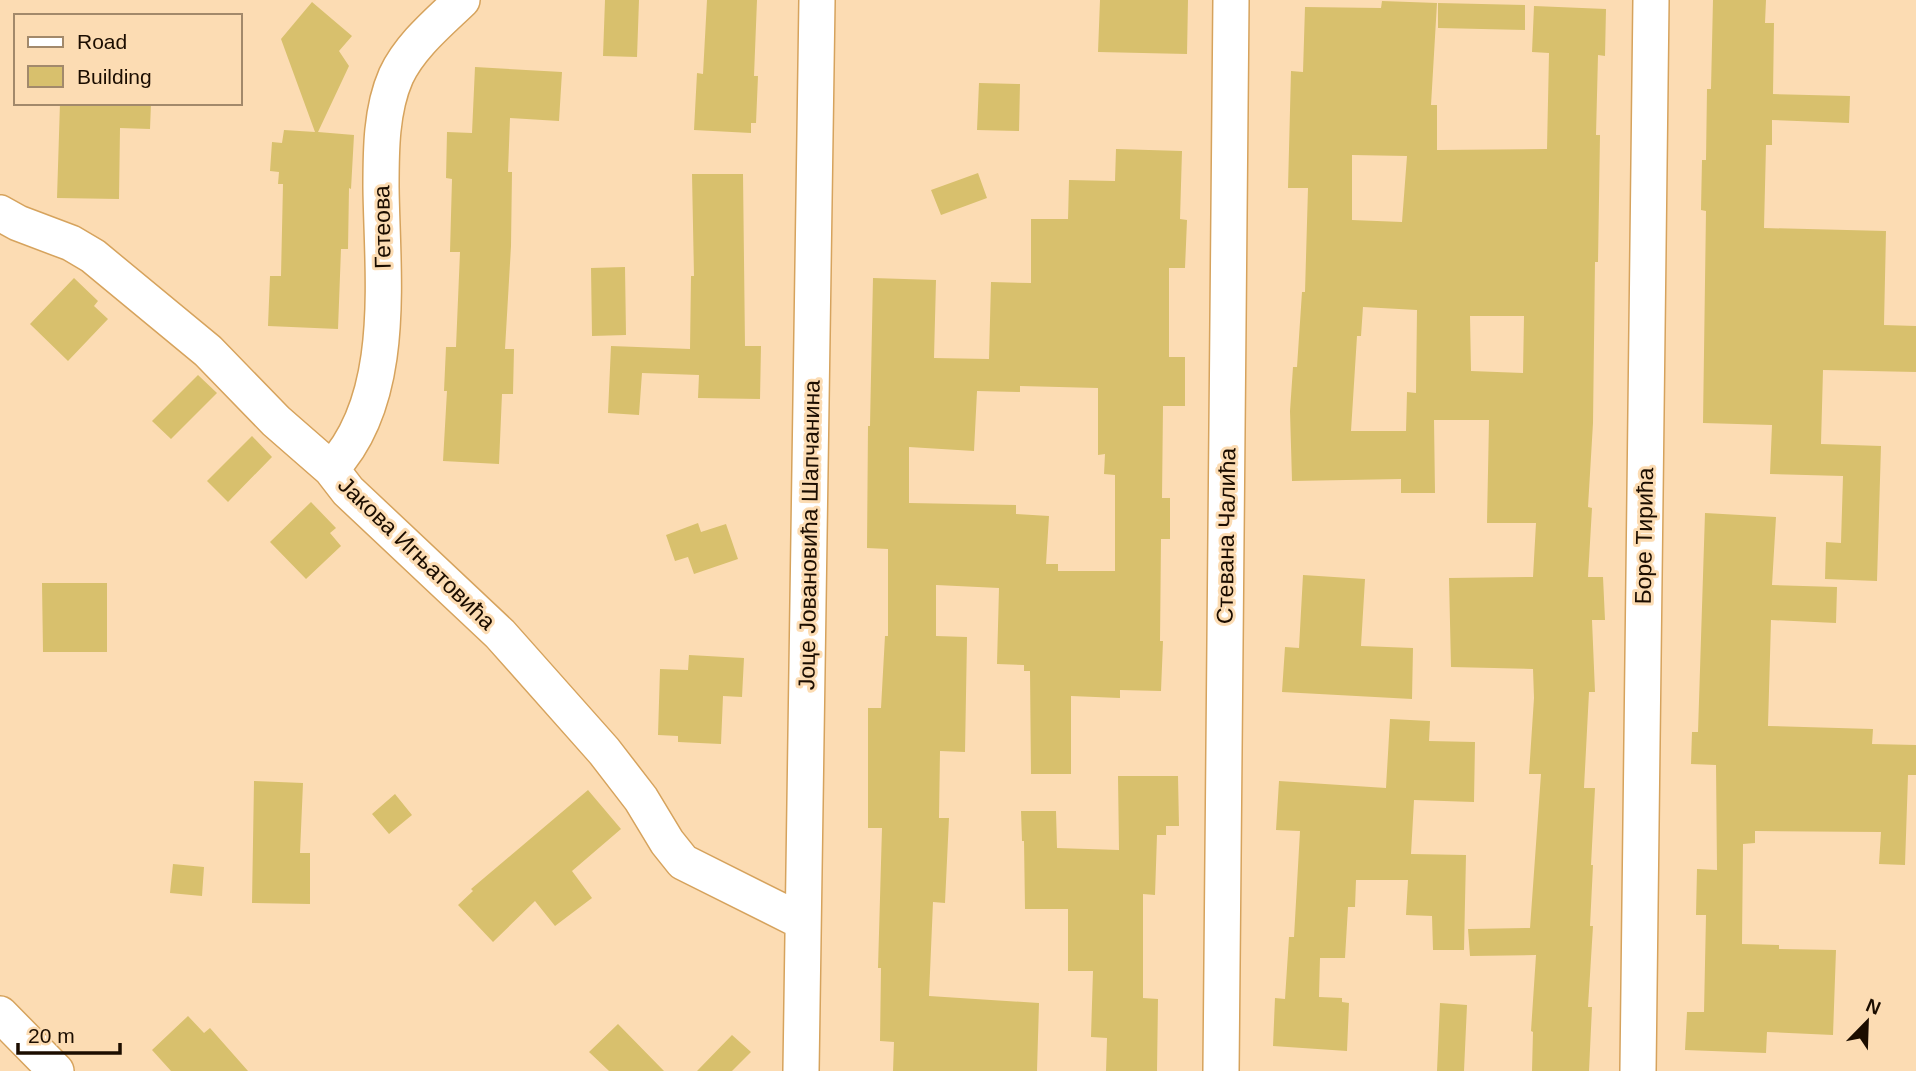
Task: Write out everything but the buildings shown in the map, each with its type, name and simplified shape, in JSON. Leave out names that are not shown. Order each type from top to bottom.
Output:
[{"type":"street","name":"Гетеова","points":[[331,469],[356,437],[372,391],[383,321],[381,156],[385,112],[396,77],[411,51],[462,0]]},
{"type":"street","name":"Јоце Јовановића Шапчанина","points":[[801,1071],[817,0]]},
{"type":"street","name":"Стевана Чалића","points":[[1222,1071],[1231,0]]},
{"type":"street","name":"Боре Тирића","points":[[1638,1071],[1651,0]]},
{"type":"street","name":"Јакова Игњатовића","points":[[0,213],[18,223],[71,243],[93,256],[208,351],[276,421],[331,469],[348,491],[464,598],[547,686],[604,751],[641,799],[667,842],[683,862],[803,922]]},
{"type":"street","points":[[0,1014],[56,1071]]}]
